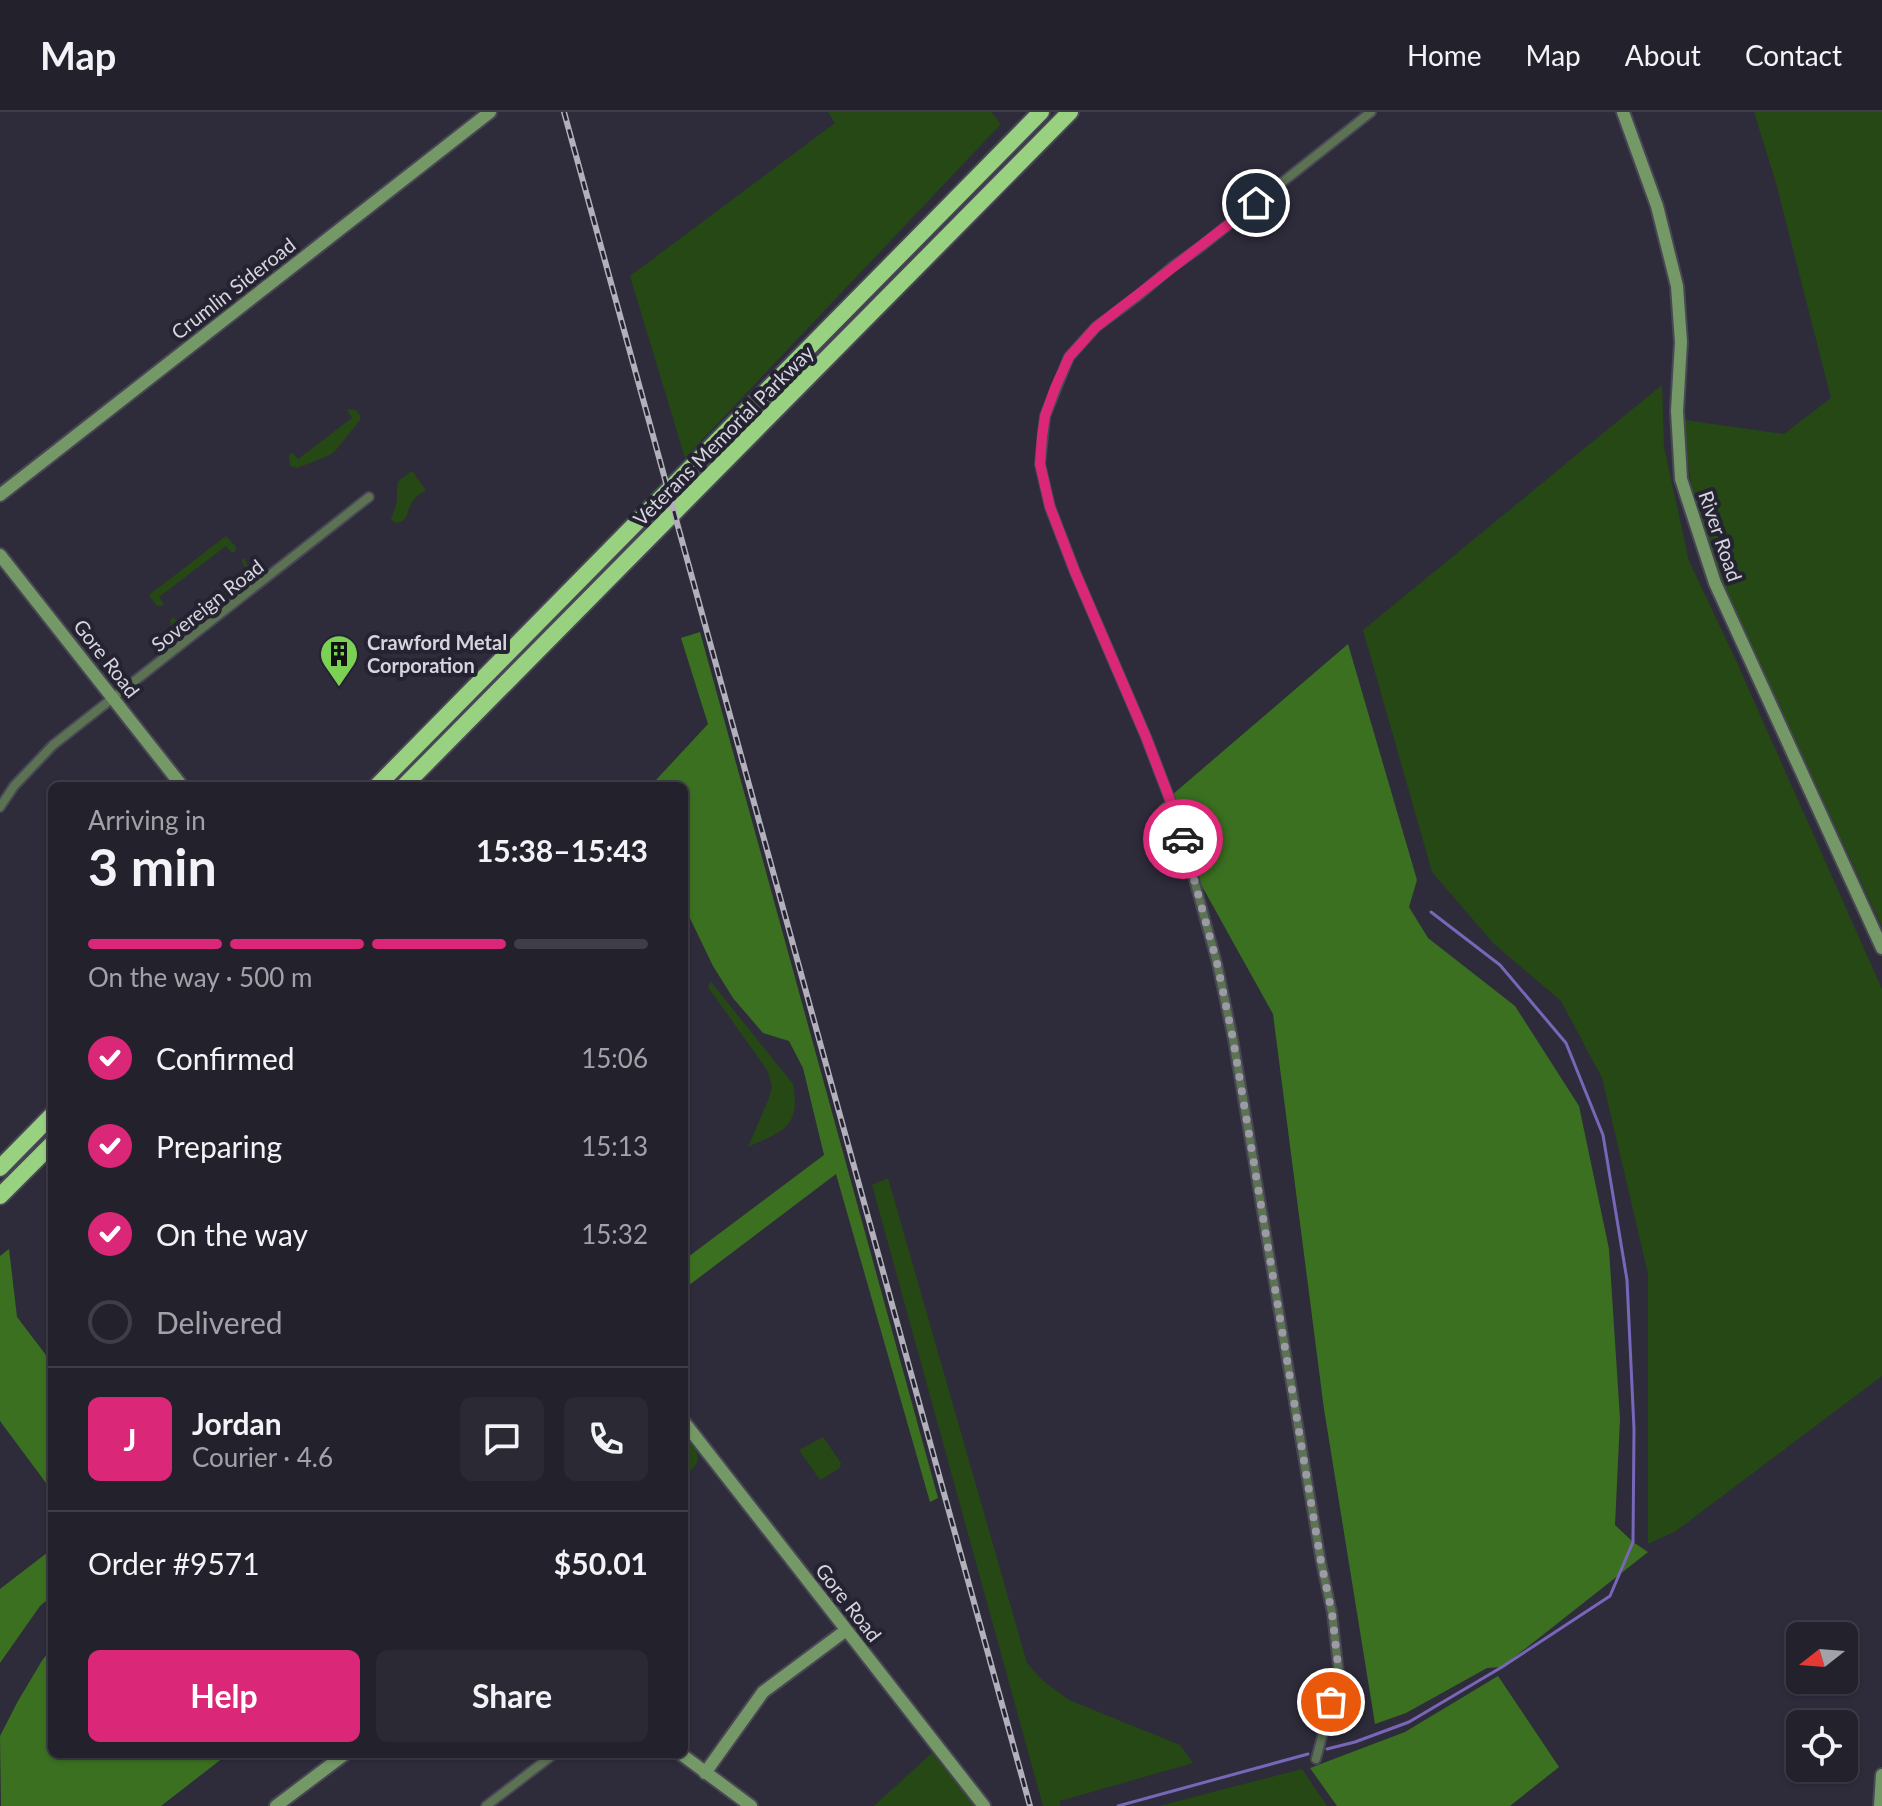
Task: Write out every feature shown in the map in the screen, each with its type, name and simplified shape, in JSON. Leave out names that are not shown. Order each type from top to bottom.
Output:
[{"type":"highway","name":"Veterans Memorial Parkway","points":[[381,782],[1041,112]]},
{"type":"highway","name":"Veterans Memorial Parkway","points":[[408,782],[1070,112]]},
{"type":"highway","points":[[0,1168],[48,1119]]},
{"type":"highway","points":[[0,1196],[48,1148]]},
{"type":"street","name":"Crumlin Sideroad","points":[[0,495],[490,112]]},
{"type":"street","points":[[1316,1759],[1339,1674],[1332,1613],[1233,1039],[1217,963],[1177,818],[1075,572],[1050,507],[1040,464],[1045,416],[1055,388],[1069,357],[1096,327],[1371,112]]},
{"type":"street","name":"River Road","points":[[1623,112],[1657,206],[1677,286],[1681,342],[1677,411],[1681,479],[1715,583],[1882,948]]},
{"type":"street","name":"Sovereign Road","points":[[0,807],[14,786],[53,745],[369,497]]},
{"type":"street","name":"Gore Road","points":[[0,555],[179,782]]},
{"type":"street","name":"Gore Road","points":[[688,1427],[984,1806]]},
{"type":"street","points":[[705,1773],[763,1692],[845,1631]]},
{"type":"street","points":[[276,1806],[340,1758]]},
{"type":"street","points":[[488,1806],[549,1758]]},
{"type":"street","points":[[686,1758],[751,1806]]},
{"type":"street","points":[[1880,1806],[1882,1775]]},
{"type":"green space","points":[[828,112],[991,112],[1001,124],[685,458],[630,276],[835,123]]},
{"type":"green space","points":[[1754,112],[1882,112],[1882,927],[1723,584],[1701,524],[1691,483],[1685,420],[1784,434],[1831,398],[1776,183]]},
{"type":"green space","points":[[1662,385],[1664,447],[1689,561],[1882,989],[1882,1376],[1676,1531],[1648,1544],[1648,1274],[1602,1078],[1561,1001],[1494,944],[1432,872],[1363,630]]},
{"type":"green space","points":[[347,410],[356,410],[360,420],[336,450],[297,468],[290,466],[289,456],[292,452],[298,459],[352,418]]},
{"type":"green space","points":[[412,471],[426,490],[412,502],[405,519],[395,523],[391,519],[397,502],[398,485]]},
{"type":"green space","points":[[226,536],[236,547],[235,552],[226,546],[159,597],[164,605],[157,606],[149,595]]},
{"type":"green space","points":[[244,558],[249,572],[246,587],[190,629],[173,628],[170,621],[173,617],[179,623],[248,572],[241,560]]},
{"type":"green space","points":[[700,632],[938,1498],[930,1502],[836,1174],[688,1286],[688,1257],[824,1155],[803,1068],[789,1041],[763,1033],[733,998],[713,966],[688,913],[688,782],[656,780],[708,724],[681,638]]},
{"type":"green space","points":[[1348,644],[1417,880],[1409,907],[1428,938],[1515,1006],[1579,1106],[1609,1249],[1620,1419],[1615,1525],[1648,1552],[1502,1667],[1487,1668],[1406,1713],[1375,1724],[1324,1409],[1273,1014],[1158,807]]},
{"type":"green space","points":[[711,982],[793,1084],[794,1110],[787,1126],[748,1147],[772,1086],[767,1070],[708,987]]},
{"type":"green space","points":[[888,1178],[1027,1663],[1041,1679],[1069,1700],[1180,1745],[1193,1763],[1060,1801],[1060,1806],[1043,1806],[872,1185]]},
{"type":"green space","points":[[9,1249],[17,1317],[48,1358],[48,1486],[0,1421],[0,1256]]},
{"type":"green space","points":[[823,1437],[841,1463],[840,1468],[820,1480],[799,1450]]},
{"type":"green space","points":[[688,1440],[698,1459],[688,1473]]},
{"type":"green space","points":[[48,1552],[48,1599],[0,1663],[0,1589]]},
{"type":"green space","points":[[48,1653],[48,1758],[223,1758],[161,1806],[1,1806],[0,1736]]},
{"type":"green space","points":[[1498,1676],[1559,1767],[1510,1806],[1337,1806],[1310,1768],[1405,1732]]},
{"type":"green space","points":[[932,1753],[975,1806],[874,1806]]},
{"type":"green space","points":[[1302,1769],[1327,1806],[1159,1806]]},
{"type":"waterway","points":[[1327,1749],[1409,1722],[1502,1667],[1610,1596],[1633,1542],[1634,1429],[1627,1280],[1603,1135],[1566,1043],[1500,965],[1431,912]]},
{"type":"waterway","points":[[1118,1806],[1308,1754]]},
{"type":"railway","points":[[564,112],[1030,1806]]},
{"type":"way so far","points":[[1183,839],[1217,963],[1264,1214],[1332,1613],[1339,1674],[1331,1702]]},
{"type":"place","name":"Crawford Metal Corporation","points":[[339,688]]},
{"type":"route","points":[[1183,839],[1146,737],[1050,507],[1040,464],[1042,436],[1045,416],[1069,357],[1096,327],[1256,203]]}]
